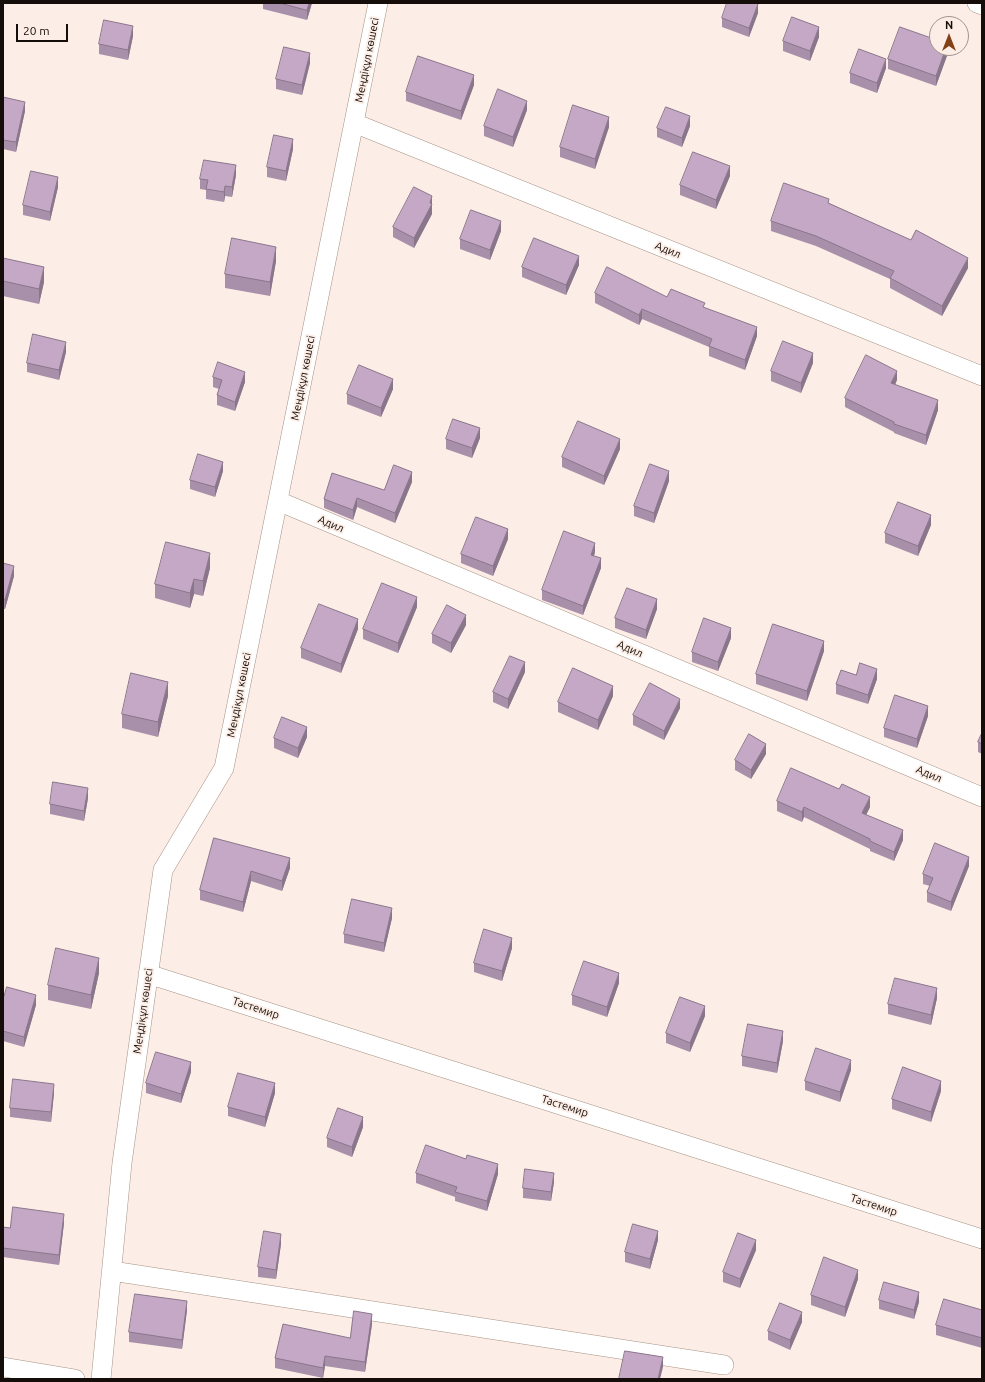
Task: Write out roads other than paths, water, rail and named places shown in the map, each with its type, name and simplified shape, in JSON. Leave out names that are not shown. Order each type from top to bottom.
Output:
[{"type":"street","name":"Меңдіқұл көшесі","points":[[101,1379],[122,1163],[163,870],[224,768],[378,3]]},
{"type":"street","points":[[977,3],[982,5]]},
{"type":"street","name":"Адил","points":[[354,123],[982,376]]},
{"type":"street","name":"Адил","points":[[278,502],[982,797]]},
{"type":"street","name":"Тастемир","points":[[148,974],[982,1239]]},
{"type":"street","points":[[112,1271],[724,1365]]},
{"type":"street","points":[[3,1367],[75,1379]]}]
